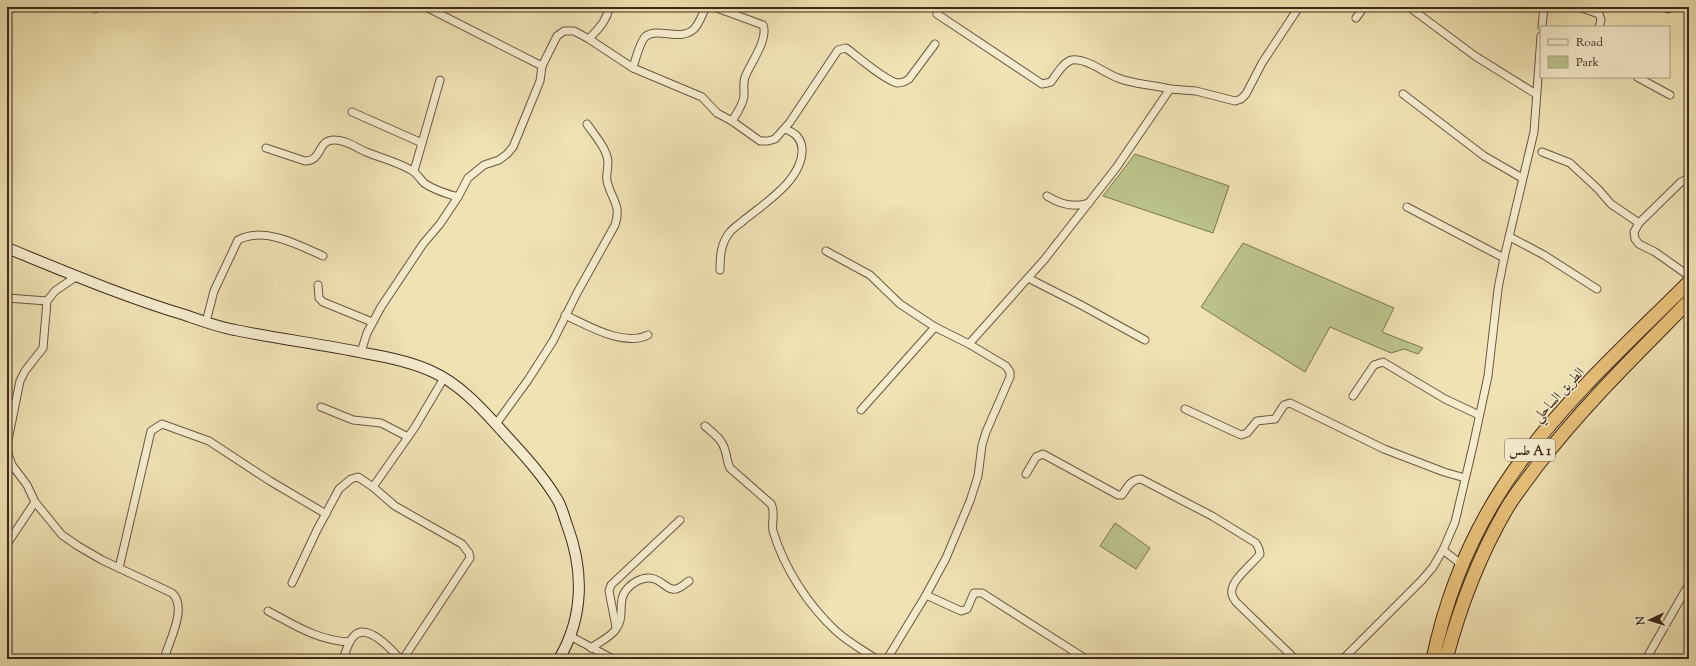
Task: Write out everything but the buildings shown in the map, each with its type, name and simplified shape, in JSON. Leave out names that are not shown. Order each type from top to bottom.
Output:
[{"type":"highway","name":"الطريق الساحلي","points":[[1433,659],[1438,636],[1462,565],[1493,505],[1521,462],[1552,422],[1689,282]]},
{"type":"highway","name":"الطريق الساحلي","points":[[1446,659],[1453,631],[1469,585],[1483,553],[1508,507],[1550,449],[1585,407],[1689,301]]},
{"type":"street","points":[[426,7],[542,66]]},
{"type":"street","points":[[589,39],[608,16],[609,7]]},
{"type":"street","points":[[633,68],[645,36],[652,34],[674,35],[687,33],[693,30],[698,24],[706,7]]},
{"type":"street","points":[[714,7],[763,25],[765,29],[761,43],[744,80],[744,95],[741,106],[732,121]]},
{"type":"street","points":[[937,14],[1042,84],[1051,82],[1068,61],[1073,60],[1087,63],[1119,79],[1170,89],[1196,91],[1235,101],[1241,99],[1246,94],[1262,63],[1299,7]]},
{"type":"street","points":[[1356,18],[1364,7]]},
{"type":"street","points":[[1409,7],[1475,56],[1536,94]]},
{"type":"street","points":[[1542,26],[1544,7]]},
{"type":"street","points":[[1579,7],[1599,14],[1601,20],[1599,26]]},
{"type":"street","points":[[1662,7],[1668,9],[1671,7]]},
{"type":"street","points":[[361,352],[372,322],[423,244],[440,224],[458,197],[464,184],[472,174],[484,165],[499,160],[508,154],[513,147],[540,81],[542,66],[557,36],[564,31],[574,31],[633,68],[702,97],[717,113],[732,121],[760,141],[775,139],[785,129],[838,50],[846,48],[883,76],[898,83],[909,80],[935,44]]},
{"type":"street","points":[[1343,659],[1422,580],[1433,567],[1444,550],[1455,522],[1488,376],[1498,289],[1504,258],[1534,132],[1540,48]]},
{"type":"street","points":[[1639,78],[1670,95]]},
{"type":"street","points":[[414,171],[440,80]]},
{"type":"street","points":[[968,344],[1044,260],[1120,163],[1170,89]]},
{"type":"street","points":[[1403,94],[1484,156],[1522,178]]},
{"type":"street","points":[[352,112],[422,143]]},
{"type":"street","points":[[496,424],[528,380],[553,341],[565,316],[615,226],[618,217],[618,208],[607,181],[608,161],[606,154],[587,124]]},
{"type":"street","points":[[720,270],[720,253],[723,243],[731,231],[786,185],[796,174],[802,152],[802,144],[795,134],[785,129]]},
{"type":"street","points":[[266,148],[305,161],[311,161],[316,157],[323,144],[329,140],[348,142],[366,152],[395,162],[414,171],[424,182],[432,187],[458,197]]},
{"type":"street","points":[[1542,152],[1570,163],[1598,189],[1611,204],[1638,223]]},
{"type":"street","points":[[1689,178],[1681,182],[1638,223],[1634,232],[1635,239],[1639,244],[1655,252],[1689,276]]},
{"type":"street","points":[[1047,196],[1057,202],[1073,206],[1089,203]]},
{"type":"street","points":[[1407,206],[1504,258]]},
{"type":"street","points":[[206,322],[214,291],[238,240],[244,237],[252,236],[283,239],[323,256]]},
{"type":"street","points":[[1510,237],[1544,255],[1597,289]]},
{"type":"street","points":[[7,248],[163,309],[206,322],[234,330],[390,358],[420,367],[444,378],[470,398],[496,424],[541,476],[558,501],[576,553],[580,581],[579,606],[570,636],[559,659]]},
{"type":"street","points":[[826,251],[870,275],[900,304],[935,327],[1006,366],[1010,372],[1010,377],[982,445],[978,476],[970,501],[946,558],[926,595],[887,659]]},
{"type":"street","points":[[77,276],[55,291],[47,301],[43,348],[24,371],[20,381],[8,440],[8,454],[12,465],[26,485],[34,502],[62,534],[78,546],[119,568],[172,593],[177,597],[179,604],[178,614],[164,659]]},
{"type":"street","points":[[1028,278],[1145,340]]},
{"type":"street","points":[[318,285],[319,298],[323,302],[372,322]]},
{"type":"street","points":[[7,298],[47,301]]},
{"type":"street","points":[[565,316],[605,333],[627,339],[641,338],[648,335]]},
{"type":"street","points":[[861,410],[935,327]]},
{"type":"street","points":[[1353,396],[1374,366],[1383,362],[1445,399],[1478,415]]},
{"type":"street","points":[[373,487],[408,437],[444,378]]},
{"type":"street","points":[[1185,409],[1200,414],[1241,435],[1247,433],[1257,421],[1276,419],[1284,405],[1290,403],[1384,450],[1431,468],[1465,478]]},
{"type":"street","points":[[321,407],[353,420],[381,423],[408,437]]},
{"type":"street","points":[[119,568],[151,431],[162,424],[209,441],[270,482],[326,514]]},
{"type":"street","points":[[705,426],[720,440],[724,446],[730,468],[772,504],[774,509],[773,530],[787,564],[802,590],[818,613],[838,632],[876,659]]},
{"type":"street","points":[[1026,474],[1036,457],[1043,454],[1118,495],[1122,495],[1131,482],[1141,479],[1212,516],[1256,543],[1260,554],[1232,587],[1232,594],[1236,602],[1295,659]]},
{"type":"street","points":[[292,583],[339,490],[351,479],[358,477],[373,487],[395,506],[462,544],[469,553],[470,558],[401,659],[387,644],[364,632],[358,633],[350,642],[343,659]]},
{"type":"street","points":[[7,544],[34,502]]},
{"type":"street","points":[[617,629],[609,591],[611,585],[680,520]]},
{"type":"street","points":[[1444,550],[1462,565]]},
{"type":"street","points":[[591,648],[617,629],[623,594],[627,588],[637,581],[646,577],[654,578],[672,589],[677,589],[689,581]]},
{"type":"street","points":[[1646,659],[1689,584]]},
{"type":"street","points":[[926,595],[961,611],[967,609],[974,593],[982,593],[1086,659]]},
{"type":"street","points":[[268,610],[312,635],[332,641],[350,642]]},
{"type":"street","points":[[570,636],[613,659]]},
{"type":"green space","points":[[1135,154],[1229,186],[1213,233],[1103,196]]},
{"type":"green space","points":[[1243,243],[1394,308],[1382,332],[1423,348],[1418,354],[1404,349],[1391,353],[1330,327],[1305,372],[1201,307]]},
{"type":"green space","points":[[1115,523],[1150,548],[1136,569],[1100,546]]}]
